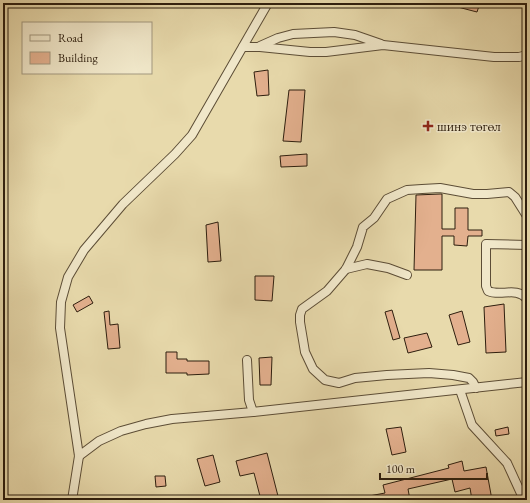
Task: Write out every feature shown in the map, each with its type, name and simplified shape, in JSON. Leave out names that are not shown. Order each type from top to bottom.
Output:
[{"type":"street","points":[[72,500],[80,456],[60,328],[62,302],[68,277],[84,250],[123,204],[175,154],[192,135],[268,3]]},
{"type":"street","points":[[260,46],[278,38],[293,34],[334,32],[355,35],[383,45]]},
{"type":"street","points":[[243,47],[260,46],[310,52],[326,52],[383,45],[494,57],[519,57],[527,55]]},
{"type":"street","points":[[476,388],[469,378],[429,373],[387,374],[355,378],[339,383],[325,380],[313,369],[305,352],[300,315],[302,310],[327,291],[346,269],[357,247],[363,227],[374,218],[387,199],[407,190],[440,188],[473,194],[509,192],[515,197],[527,216]]},
{"type":"street","points":[[527,245],[486,244],[486,286],[488,291],[492,293],[518,292],[524,294],[527,299]]},
{"type":"street","points":[[346,269],[368,264],[388,268],[407,275]]},
{"type":"street","points":[[247,360],[249,400],[253,412]]},
{"type":"street","points":[[80,456],[99,441],[121,431],[172,419],[253,412],[527,382]]},
{"type":"street","points":[[460,390],[472,425],[507,463],[524,500]]},
{"type":"building","points":[[450,3],[480,3],[477,12],[450,5]]},
{"type":"building","points":[[268,70],[269,95],[257,96],[254,72]]},
{"type":"building","points":[[289,90],[305,90],[301,142],[283,141]]},
{"type":"building","points":[[307,154],[307,166],[281,167],[280,156]]},
{"type":"building","points":[[442,194],[442,229],[455,229],[455,208],[468,208],[468,230],[482,230],[482,236],[468,236],[467,246],[454,245],[454,236],[442,236],[442,270],[414,270],[416,195]]},
{"type":"building","points":[[218,222],[221,261],[208,262],[206,225]]},
{"type":"building","points":[[255,276],[274,276],[272,301],[255,300]]},
{"type":"building","points":[[89,296],[93,303],[77,312],[73,305]]},
{"type":"building","points":[[504,304],[506,352],[486,353],[484,307]]},
{"type":"building","points":[[392,310],[400,338],[393,340],[385,312]]},
{"type":"building","points":[[109,311],[110,325],[118,324],[120,348],[108,349],[104,312]]},
{"type":"building","points":[[462,311],[470,342],[458,345],[449,315]]},
{"type":"building","points":[[427,333],[432,347],[408,353],[404,338]]},
{"type":"building","points":[[166,352],[177,352],[177,359],[187,359],[187,361],[209,361],[209,374],[187,375],[187,373],[166,373]]},
{"type":"building","points":[[272,357],[271,385],[260,385],[259,358]]},
{"type":"building","points":[[401,427],[406,452],[392,455],[386,429]]},
{"type":"building","points":[[508,427],[509,434],[496,436],[495,430]]},
{"type":"building","points":[[267,453],[279,500],[261,500],[254,473],[240,476],[236,461]]},
{"type":"building","points":[[213,455],[220,482],[205,486],[197,459]]},
{"type":"building","points":[[462,461],[464,471],[486,467],[492,500],[472,500],[470,488],[455,492],[452,479],[408,489],[410,500],[365,500],[364,497],[385,493],[383,485],[449,468],[448,465]]},
{"type":"building","points":[[155,476],[165,476],[166,486],[156,487]]},
{"type":"place","name":"шинэ төгөл","points":[[428,126]]}]
